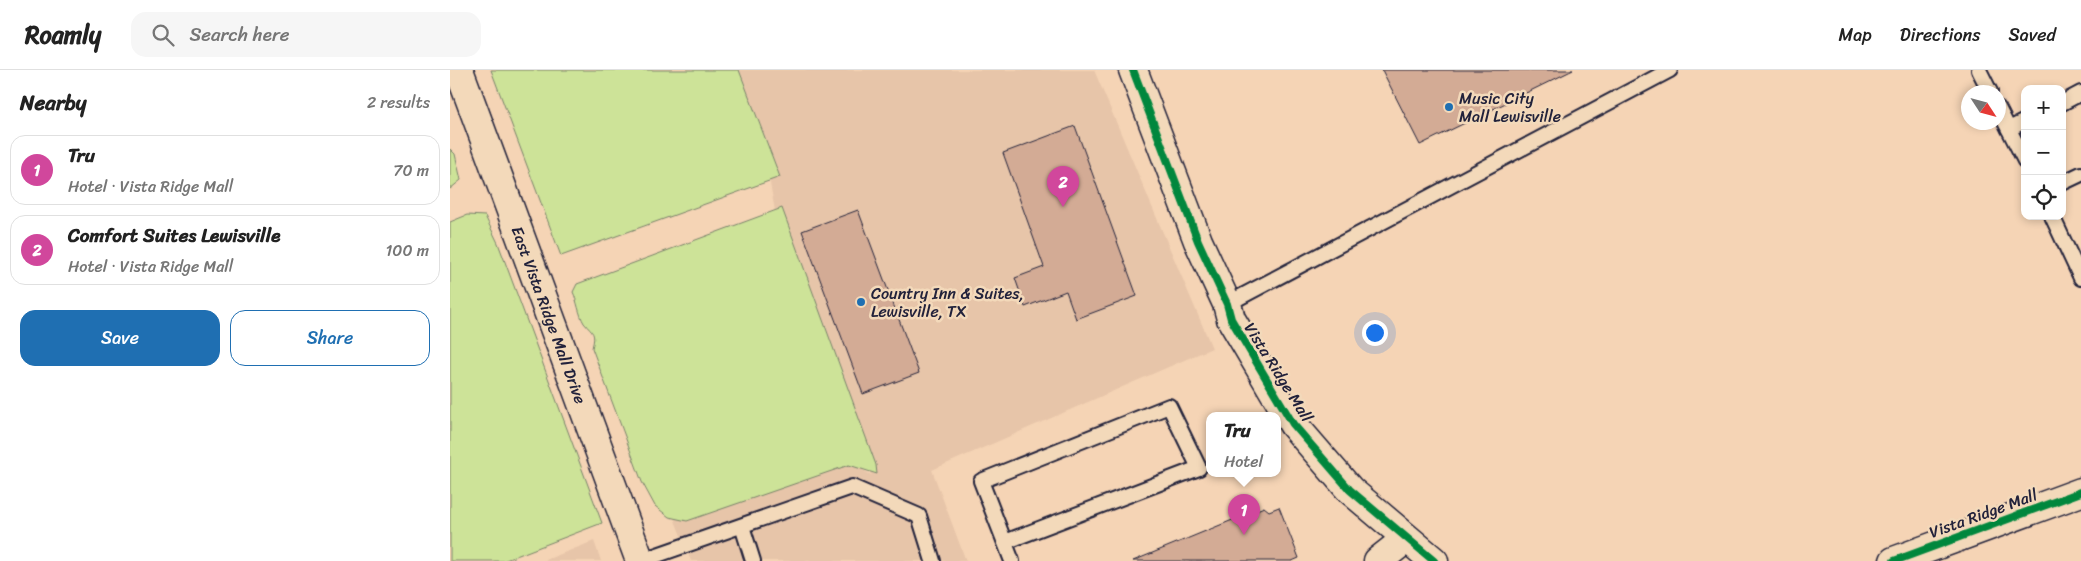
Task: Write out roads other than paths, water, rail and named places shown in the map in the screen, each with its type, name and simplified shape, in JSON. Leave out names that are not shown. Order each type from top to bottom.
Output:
[{"type":"street","name":"East Vista Ridge Mall Drive","points":[[459,70],[640,561]]},
{"type":"street","name":"Vista Ridge Mall","points":[[1132,70],[1198,241],[1227,304],[1231,319],[1293,424],[1350,490],[1434,561]]},
{"type":"street","name":"Vista Ridge Mall","points":[[1904,559],[2081,492]]},
{"type":"street","points":[[1378,561],[1406,539]]},
{"type":"lane","points":[[1227,304],[1670,70]]},
{"type":"lane","points":[[1979,70],[1986,85]]},
{"type":"lane","points":[[2066,101],[2081,94]]},
{"type":"lane","points":[[2006,123],[2021,153]]},
{"type":"lane","points":[[2009,129],[2021,123]]},
{"type":"lane","points":[[2066,181],[2081,174]]},
{"type":"lane","points":[[2054,220],[2081,278]]},
{"type":"lane","points":[[1005,542],[1199,468],[1169,406],[981,481],[1012,561]]},
{"type":"lane","points":[[640,561],[852,487],[919,516],[933,561]]},
{"type":"lane","points":[[742,526],[753,561]]},
{"type":"place","name":"Music City Mall Lewisville","points":[[1449,107]]},
{"type":"place","name":"Comfort Suites Lewisville","points":[[1063,207]]},
{"type":"place","name":"Country Inn & Suites, Lewisville, TX","points":[[861,302]]},
{"type":"place","name":"Tru","points":[[1244,535]]}]
